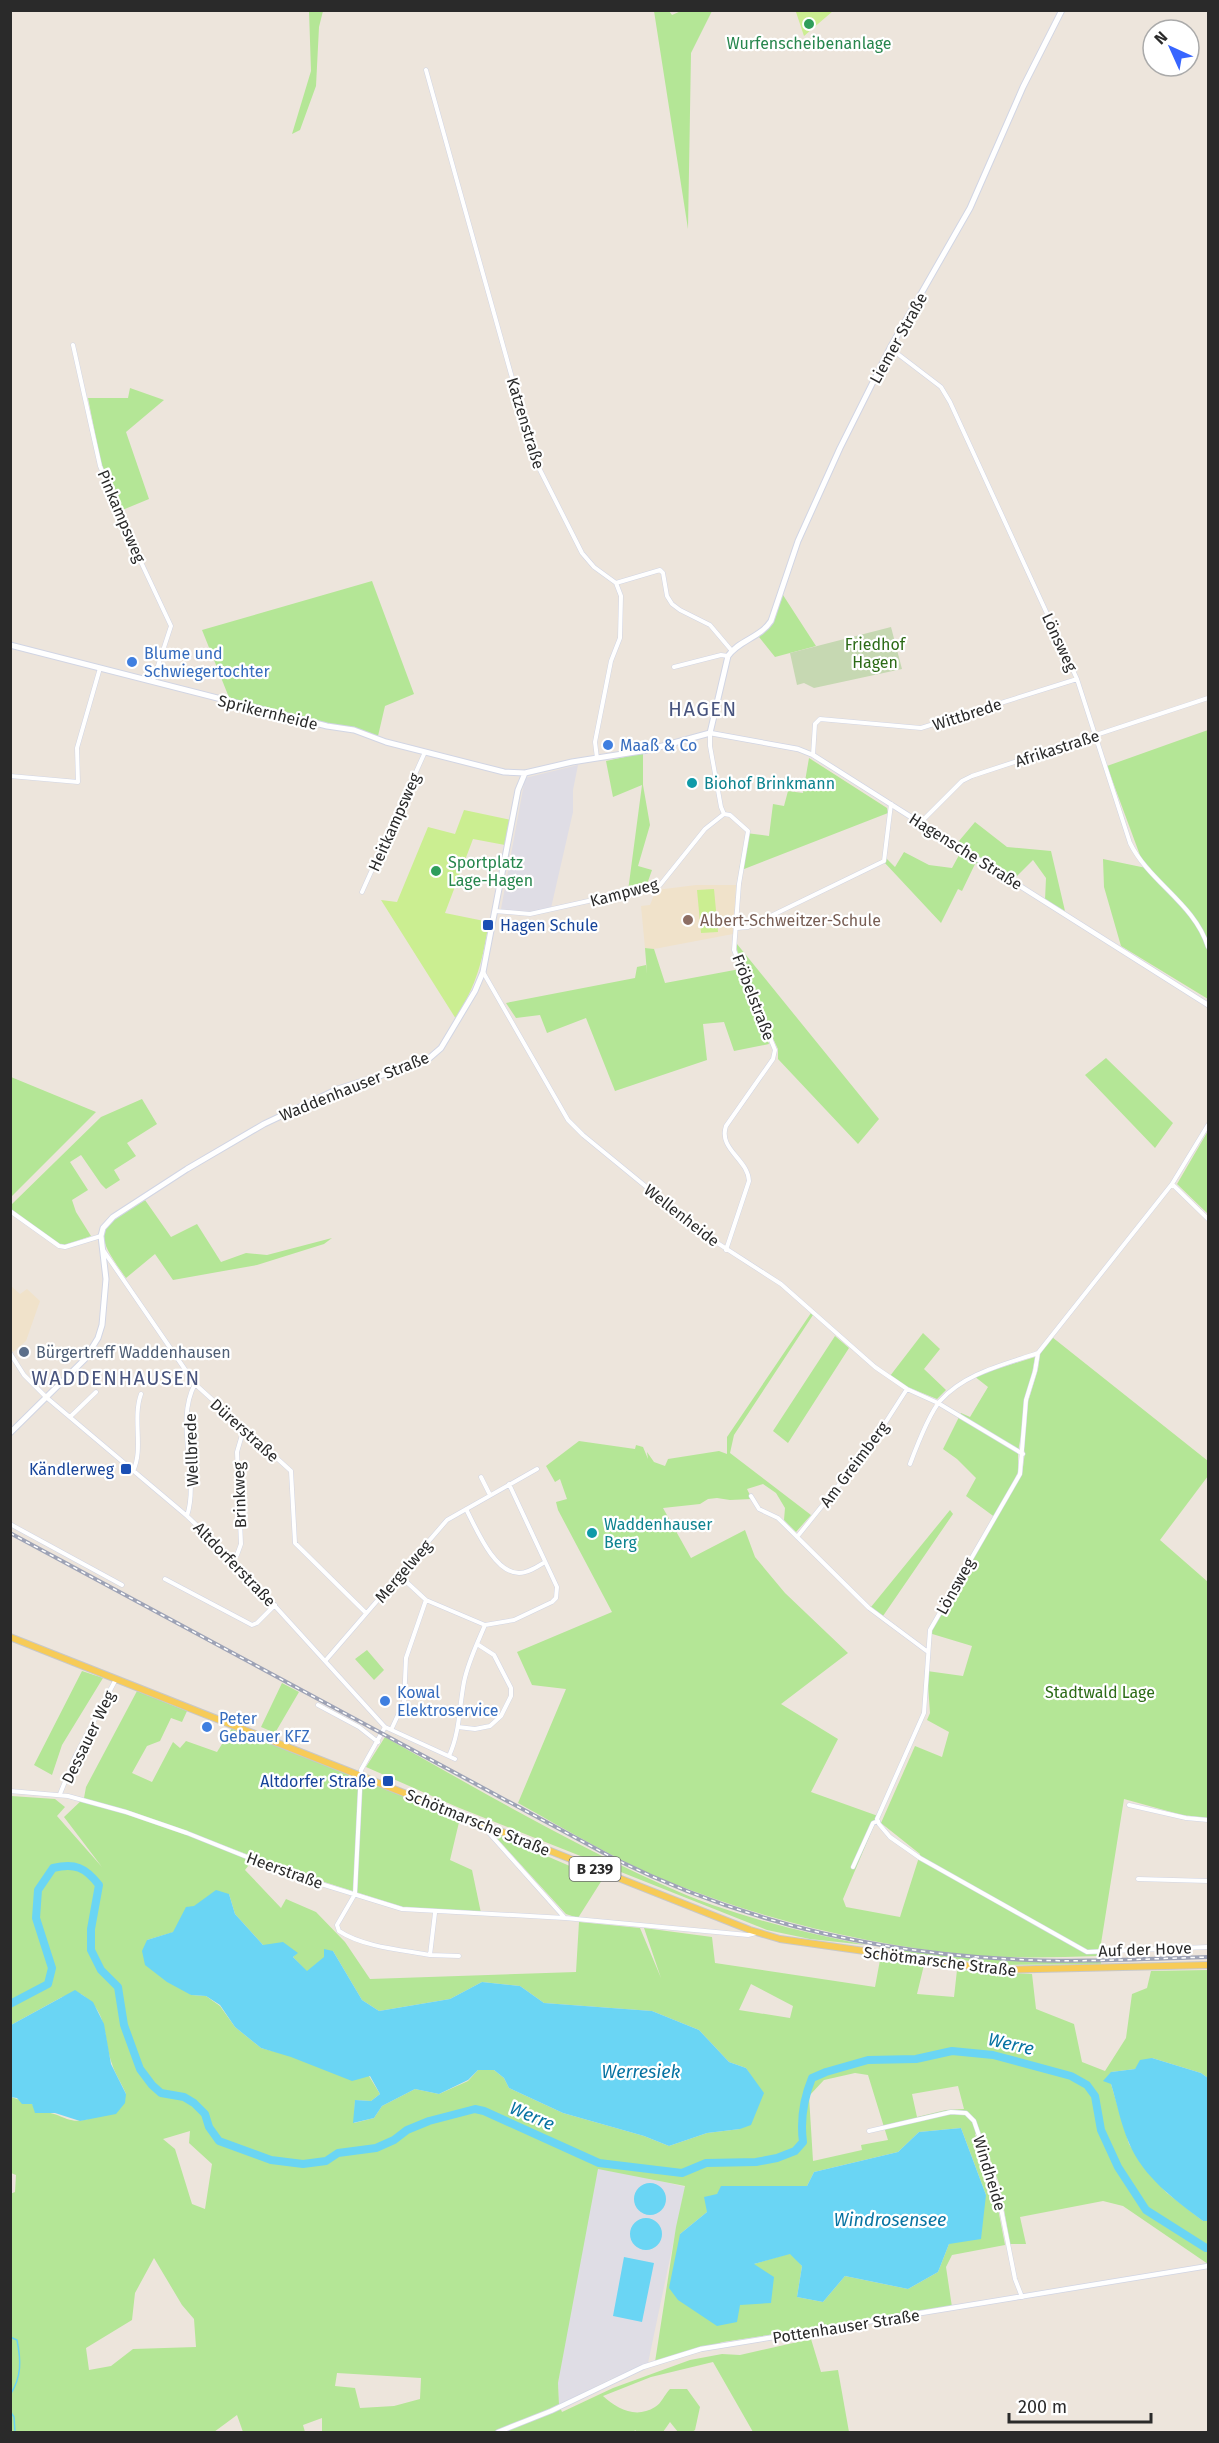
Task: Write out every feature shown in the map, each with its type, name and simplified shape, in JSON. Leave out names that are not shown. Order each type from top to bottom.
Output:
[{"type":"main road","name":"Liemer Straße","points":[[730,653],[762,631],[771,621],[798,541],[818,496],[891,348],[970,208],[1023,87],[1062,10]]},
{"type":"main road","name":"Sprikernheide","points":[[10,645],[327,726],[354,730],[425,752],[504,772],[525,773]]},
{"type":"main road","points":[[525,773],[542,767],[648,750],[710,733],[730,653]]},
{"type":"main road","name":"Waddenhauser Straße","points":[[101,1236],[103,1228],[113,1217],[185,1170],[264,1124],[338,1089],[426,1061],[441,1048],[475,991],[483,972],[518,790],[525,773]]},
{"type":"main road","points":[[10,1433],[85,1359],[98,1338],[102,1325],[106,1279],[101,1236]]},
{"type":"main road","name":"Schötmarsche Straße","points":[[10,1637],[756,1932],[808,1944],[998,1970],[1209,1965]]},
{"type":"street","name":"Katzenstraße","points":[[426,70],[535,460],[582,553],[594,567],[616,583]]},
{"type":"street","name":"Pinkampsweg","points":[[73,345],[100,466],[133,545],[171,626],[153,682]]},
{"type":"street","name":"Lönsweg","points":[[891,348],[941,387],[950,402],[1077,679],[1134,853],[1140,863],[1187,910],[1209,947]]},
{"type":"street","points":[[597,758],[595,742],[611,661],[619,645],[621,631],[622,603],[616,583],[660,570],[667,596],[672,604],[710,625],[730,653]]},
{"type":"street","name":"Liemer Straße","points":[[674,667],[730,653]]},
{"type":"street","points":[[10,776],[78,782],[77,748],[100,669]]},
{"type":"street","name":"Wittbrede","points":[[813,754],[815,724],[820,719],[921,728],[1077,679]]},
{"type":"street","name":"Afrikastraße","points":[[920,823],[962,781],[972,776],[1209,698]]},
{"type":"street","points":[[710,733],[710,746],[724,814]]},
{"type":"street","name":"Hagensche Straße","points":[[710,733],[798,749],[813,754],[1208,1004]]},
{"type":"street","name":"Heitkampsweg","points":[[362,892],[425,752]]},
{"type":"street","points":[[737,928],[748,927],[884,861],[891,804]]},
{"type":"street","name":"Kampweg","points":[[494,911],[530,914],[660,885],[705,829],[724,814]]},
{"type":"street","name":"Fröbelstraße","points":[[724,814],[730,815],[748,831],[739,884],[734,950],[775,1050],[773,1059],[726,1126],[723,1134],[725,1142],[747,1170],[749,1181],[726,1250]]},
{"type":"street","name":"Wellenheide","points":[[483,972],[568,1120],[621,1167],[726,1250],[782,1284],[875,1367],[907,1389],[938,1403],[1023,1454]]},
{"type":"street","name":"Lönsweg","points":[[853,1867],[873,1823],[878,1821],[924,1713],[930,1630],[1020,1474],[1026,1400],[1038,1353],[1172,1184],[1209,1125]]},
{"type":"street","points":[[1172,1184],[1209,1219]]},
{"type":"street","points":[[10,1211],[58,1246],[65,1247],[101,1236]]},
{"type":"street","name":"Dürerstraße","points":[[102,1248],[195,1384],[291,1471],[295,1543],[366,1613]]},
{"type":"street","name":"Altdorferstraße","points":[[10,1353],[24,1375],[46,1397],[187,1516],[233,1560],[385,1727]]},
{"type":"street","points":[[910,1464],[938,1403],[957,1384],[975,1375],[1038,1353]]},
{"type":"street","name":"Wellbrede","points":[[187,1516],[192,1499],[187,1422],[191,1390],[195,1384]]},
{"type":"street","name":"Am Greimberg","points":[[797,1537],[871,1445],[907,1389]]},
{"type":"street","points":[[70,1417],[96,1392]]},
{"type":"street","points":[[133,1471],[138,1461],[137,1404],[141,1394]]},
{"type":"street","name":"Brinkweg","points":[[233,1560],[240,1544],[237,1452],[244,1428]]},
{"type":"street","name":"Mergelweg","points":[[326,1660],[447,1520],[537,1469]]},
{"type":"street","points":[[481,1477],[490,1495]]},
{"type":"street","points":[[399,1575],[426,1600],[485,1625],[514,1620],[556,1598],[557,1587],[509,1484]]},
{"type":"street","points":[[751,1496],[759,1509],[778,1518],[869,1608],[928,1653]]},
{"type":"street","points":[[466,1509],[493,1557],[508,1570],[517,1573],[527,1572],[545,1562]]},
{"type":"street","points":[[10,1524],[122,1585]]},
{"type":"street","points":[[165,1579],[252,1625],[275,1605]]},
{"type":"street","points":[[392,1728],[404,1702],[406,1658],[426,1600]]},
{"type":"street","points":[[449,1756],[456,1742],[464,1683],[472,1654],[485,1625]]},
{"type":"street","points":[[458,1727],[475,1729],[490,1726],[501,1716],[512,1696],[511,1688],[494,1655],[477,1644]]},
{"type":"street","name":"Dessauer Weg","points":[[60,1794],[75,1757],[117,1679]]},
{"type":"street","points":[[318,1705],[359,1726],[378,1742]]},
{"type":"street","points":[[455,1759],[392,1728],[385,1727],[363,1764],[355,1894],[337,1925],[339,1931],[346,1936],[386,1947],[430,1955],[459,1956]]},
{"type":"street","name":"Heerstraße","points":[[10,1791],[60,1794],[126,1812],[187,1833],[292,1875],[402,1909],[565,1918],[748,1935],[756,1932]]},
{"type":"street","points":[[1130,1805],[1186,1818],[1209,1820]]},
{"type":"street","name":"Auf der Hove","points":[[878,1821],[890,1837],[920,1858],[1082,1949],[1093,1952],[1209,1947]]},
{"type":"street","points":[[486,1826],[489,1833],[565,1918]]},
{"type":"street","points":[[1137,1879],[1209,1881]]},
{"type":"street","points":[[430,1955],[435,1912]]},
{"type":"street","name":"Windheide","points":[[869,2131],[951,2112],[966,2113],[974,2121],[998,2188],[1015,2279],[1022,2297]]},
{"type":"street","name":"Pottenhauser Straße","points":[[498,2433],[551,2411],[643,2367],[701,2349],[1209,2266]]},
{"type":"shaded area","points":[[578,765],[573,790],[573,812],[551,908],[531,912],[501,909],[525,778]]},
{"type":"shaded area","name":"Albert-Schweitzer-Schule","points":[[696,885],[736,885],[733,934],[654,949],[645,948],[641,906],[650,905],[656,890]]},
{"type":"shaded area","points":[[11,1286],[20,1294],[27,1289],[40,1301],[26,1341],[13,1352],[10,1348]]},
{"type":"shaded area","points":[[595,2165],[685,2187],[648,2363],[559,2405],[558,2383]]},
{"type":"green space","name":"Wurfenscheibenanlage","points":[[833,10],[804,36],[796,12],[789,11]]},
{"type":"green space","points":[[309,11],[323,11],[319,27],[316,86],[300,130],[292,134],[311,71]]},
{"type":"green space","points":[[654,11],[669,11],[672,15],[681,11],[712,11],[691,53],[688,229]]},
{"type":"green space","points":[[130,388],[164,400],[126,432],[149,499],[120,511],[101,463],[88,398],[128,398]]},
{"type":"green space","points":[[372,581],[414,694],[385,706],[378,736],[230,700],[202,630]]},
{"type":"green space","points":[[783,595],[816,646],[775,657],[759,637],[769,627]]},
{"type":"green space","name":"Friedhof Hagen","points":[[891,627],[902,669],[814,688],[804,683],[797,685],[790,653]]},
{"type":"green space","points":[[1208,730],[1208,999],[1121,946],[1104,887],[1103,859],[1151,869],[1141,858],[1107,766]]},
{"type":"green space","points":[[643,753],[643,785],[650,825],[638,866],[652,870],[646,887],[628,891],[642,785],[613,797],[606,761]]},
{"type":"green space","points":[[809,758],[887,808],[888,813],[739,871],[746,833],[769,836],[773,804],[784,806],[788,791],[803,793]]},
{"type":"green space","points":[[464,810],[511,820],[505,845],[473,839],[445,913],[489,922],[478,972],[456,1019],[381,900],[397,902],[428,827],[455,834]]},
{"type":"green space","points":[[975,822],[1007,847],[1051,851],[1065,911],[1045,900],[1046,878],[1033,860],[1013,880],[983,861],[975,864],[962,891],[958,889],[941,923],[884,862],[886,858],[895,867],[904,852],[929,865],[952,868],[964,846],[959,841]]},
{"type":"green space","points":[[714,889],[718,932],[701,933],[697,890]]},
{"type":"green space","points":[[737,944],[879,1119],[858,1144],[778,1059],[778,1049],[741,967]]},
{"type":"green space","points":[[645,948],[654,949],[665,983],[740,969],[769,1044],[734,1051],[724,1022],[703,1024],[707,1060],[615,1091],[586,1018],[547,1033],[540,1015],[516,1018],[506,1003],[635,978],[637,967],[646,965],[647,974]]},
{"type":"green space","points":[[1106,1058],[1173,1123],[1155,1148],[1085,1075]]},
{"type":"green space","points":[[11,1077],[96,1112],[11,1197]]},
{"type":"green space","points":[[142,1099],[157,1124],[127,1143],[136,1156],[114,1170],[120,1180],[106,1189],[81,1155],[70,1162],[88,1190],[72,1200],[76,1212],[91,1236],[65,1245],[59,1244],[11,1209],[11,1205],[101,1117]]},
{"type":"green space","points":[[1208,1131],[1208,1214],[1177,1184]]},
{"type":"green space","points":[[145,1200],[171,1237],[197,1224],[221,1262],[246,1253],[267,1255],[332,1238],[324,1244],[257,1265],[173,1280],[155,1254],[126,1278],[108,1250],[104,1232],[108,1225]]},
{"type":"green space","name":"Stadtwald Lage","points":[[811,1313],[813,1315],[734,1435],[730,1453],[811,1515],[796,1532],[784,1520],[785,1508],[776,1493],[763,1484],[747,1489],[752,1499],[717,1498],[708,1499],[700,1504],[663,1508],[691,1558],[745,1530],[755,1557],[785,1593],[848,1653],[781,1704],[838,1739],[811,1792],[878,1816],[843,1899],[846,1907],[900,1917],[920,1854],[881,1823],[915,1746],[942,1757],[949,1732],[927,1720],[930,1713],[927,1671],[963,1676],[972,1646],[929,1633],[996,1518],[966,1496],[976,1478],[943,1449],[961,1413],[970,1417],[988,1387],[974,1376],[1035,1357],[1018,1452],[1018,1472],[1000,1511],[1022,1474],[1025,1452],[1021,1449],[1024,1427],[1026,1428],[1028,1402],[1040,1354],[1052,1337],[1208,1461],[1208,1476],[1160,1540],[1208,1582],[1208,1818],[1182,1815],[1124,1799],[1099,1956],[1004,1957],[933,1951],[816,1929],[778,1919],[704,1895],[648,1873],[518,1803],[566,1689],[532,1685],[517,1652],[612,1612],[558,1510],[556,1502],[567,1499],[560,1479],[555,1482],[546,1466],[579,1441],[635,1449],[636,1445],[643,1447],[648,1459],[647,1452],[654,1462],[665,1466],[668,1459],[719,1451],[727,1454],[727,1437]]},
{"type":"green space","points":[[923,1333],[940,1349],[924,1369],[946,1390],[937,1399],[905,1386],[890,1376]]},
{"type":"green space","points":[[835,1336],[849,1348],[788,1443],[773,1431]]},
{"type":"green space","points":[[950,1510],[953,1514],[883,1616],[871,1607]]},
{"type":"green space","points":[[367,1650],[384,1670],[374,1680],[355,1659]]},
{"type":"green space","points":[[82,1671],[103,1678],[62,1745],[52,1775],[34,1765]]},
{"type":"green space","points":[[282,1683],[299,1692],[275,1733],[261,1727]]},
{"type":"green space","points":[[137,1691],[187,1711],[182,1722],[171,1718],[160,1741],[147,1746],[132,1773],[152,1782],[173,1742],[180,1748],[186,1741],[217,1752],[232,1728],[460,1818],[450,1860],[472,1870],[481,1913],[403,1907],[296,1873],[199,1836],[198,1839],[252,1861],[245,1870],[281,1908],[286,1899],[316,1912],[345,1942],[370,1979],[576,1972],[579,1922],[640,1928],[661,1978],[644,1928],[712,1937],[715,1963],[875,1987],[880,1960],[924,1965],[917,1994],[954,1997],[957,1970],[1032,1974],[1036,2009],[1074,2024],[1082,2062],[1105,2071],[1126,2038],[1132,1994],[1147,1988],[1151,1971],[1208,1970],[1208,2078],[1201,2073],[1152,2058],[1135,2069],[1111,2072],[1111,2084],[1129,2144],[1146,2170],[1167,2193],[1203,2221],[1208,2221],[1208,2264],[1123,2206],[1103,2201],[1020,2217],[1026,2244],[1010,2244],[1000,2186],[980,2131],[975,2134],[994,2188],[1005,2245],[952,2255],[946,2267],[952,2307],[723,2342],[655,2362],[676,2227],[685,2186],[598,2169],[558,2383],[559,2405],[562,2412],[613,2388],[690,2360],[722,2354],[740,2355],[811,2339],[821,2372],[838,2370],[849,2432],[753,2432],[713,2362],[651,2377],[603,2396],[614,2405],[627,2411],[641,2412],[657,2406],[670,2389],[687,2389],[700,2407],[695,2430],[692,2432],[678,2432],[670,2422],[663,2432],[637,2432],[635,2430],[634,2432],[322,2432],[322,2418],[303,2425],[305,2432],[243,2432],[237,2415],[214,2432],[11,2432],[10,2194],[15,2192],[16,2175],[11,2173],[11,2097],[32,2104],[39,2113],[50,2113],[75,2121],[99,2114],[126,2094],[112,2064],[101,2017],[97,2009],[81,1994],[62,1997],[11,2025],[11,1796],[55,1799],[65,1807],[57,1816],[102,1867],[64,1817],[84,1798],[86,1787]],"holes":[[[229,1894],[235,1914],[263,1945],[297,1953],[293,1957],[307,1972],[333,1951],[362,2000],[379,2011],[450,1999],[482,1982],[520,1986],[544,2003],[652,2011],[699,2030],[729,2062],[746,2068],[757,2086],[740,2129],[707,2133],[669,2146],[644,2136],[563,2113],[509,2088],[504,2078],[494,2070],[478,2070],[468,2081],[439,2094],[415,2089],[382,2106],[374,2118],[354,2123],[355,2100],[371,2101],[380,2094],[369,2076],[261,2048],[235,2027],[220,2006],[206,1996],[191,1995],[147,1940],[174,1932]],[[751,1984],[793,2006],[790,2018],[739,2010]],[[855,2073],[868,2075],[888,2140],[861,2145],[862,2150],[813,2161],[809,2096],[824,2080]],[[958,2086],[964,2109],[946,2110],[917,2117],[912,2094]],[[961,2128],[986,2195],[949,2244],[938,2272],[908,2289],[845,2276],[823,2302],[797,2297],[802,2266],[791,2253],[754,2264],[740,2305],[680,2234],[707,2212],[722,2186],[807,2186],[814,2172],[898,2152],[919,2132]],[[190,2131],[189,2143],[212,2164],[205,2209],[192,2204],[175,2149],[163,2139]],[[154,2258],[182,2305],[194,2319],[196,2347],[133,2349],[111,2366],[89,2370],[86,2348],[132,2320],[135,2293]],[[337,2373],[421,2378],[420,2399],[394,2406],[360,2408],[355,2388],[335,2386]]]},
{"type":"green space","points":[[385,1737],[556,1832],[686,1895],[736,1913],[866,1945],[810,1939],[767,1930],[457,1807],[366,1767]]},
{"type":"green space","points":[[491,1832],[602,1880],[578,1918],[566,1914]]},
{"type":"green space","points":[[886,1948],[993,1960],[1101,1962],[1101,1964],[1001,1965],[899,1952]]},
{"type":"water","name":"Werresiek","points":[[216,1890],[229,1894],[235,1914],[263,1945],[283,1942],[298,1953],[293,1957],[307,1971],[324,1957],[324,1949],[333,1951],[362,2000],[379,2011],[450,1999],[482,1982],[520,1986],[544,2003],[652,2011],[699,2030],[729,2062],[746,2068],[764,2093],[751,2125],[740,2129],[707,2133],[669,2146],[644,2136],[563,2113],[509,2088],[504,2078],[494,2070],[478,2070],[468,2080],[439,2094],[415,2089],[382,2106],[374,2118],[353,2123],[355,2100],[371,2101],[380,2094],[370,2076],[352,2081],[261,2048],[235,2027],[220,2005],[206,1996],[191,1995],[167,1982],[145,1965],[142,1951],[147,1940],[173,1932],[186,1907],[194,1906]]},
{"type":"water","points":[[75,1990],[93,2002],[104,2024],[111,2064],[126,2094],[125,2103],[116,2114],[80,2121],[55,2113],[35,2113],[32,2104],[22,2104],[17,2098],[10,2097],[11,2025]]},
{"type":"water","points":[[1152,2058],[1201,2073],[1208,2078],[1208,2221],[1203,2221],[1171,2196],[1143,2167],[1126,2136],[1111,2084],[1103,2081],[1111,2072],[1135,2069],[1140,2060]]},
{"type":"water","name":"Windrosensee","points":[[961,2128],[986,2195],[981,2239],[949,2244],[938,2272],[908,2289],[845,2276],[823,2302],[797,2297],[802,2266],[790,2254],[754,2264],[774,2277],[771,2303],[740,2305],[737,2322],[717,2326],[678,2300],[669,2288],[680,2234],[707,2212],[704,2197],[717,2194],[721,2186],[807,2186],[814,2172],[898,2152],[919,2132]]},
{"type":"water","points":[[650,2183],[661,2188],[666,2199],[661,2210],[650,2215],[639,2210],[634,2199],[639,2188]]},
{"type":"water","points":[[646,2218],[657,2223],[662,2234],[657,2245],[646,2250],[635,2245],[630,2234],[635,2223]]},
{"type":"water","points":[[624,2257],[654,2263],[642,2322],[613,2316]]},
{"type":"waterway","name":"Werre","points":[[10,2004],[48,1984],[52,1968],[36,1918],[38,1890],[53,1868],[74,1866],[84,1870],[99,1885],[91,1929],[91,1950],[101,1970],[118,1987],[124,2025],[140,2069],[161,2093],[184,2097],[194,2103],[205,2114],[209,2127],[219,2141],[271,2160],[303,2164],[326,2161],[338,2153],[376,2148],[394,2140],[407,2130],[429,2121],[475,2109],[599,2163],[682,2173],[706,2163],[756,2162],[777,2158],[795,2151],[803,2142],[803,2110],[812,2078],[868,2060],[916,2059],[952,2051],[993,2055],[1071,2076],[1087,2085],[1095,2096],[1101,2130],[1118,2167],[1146,2210],[1208,2248]]},
{"type":"waterway","points":[[10,2337],[17,2340],[20,2361],[17,2382],[10,2395]]},
{"type":"waterway","points":[[10,2411],[14,2417],[15,2432]]},
{"type":"railway","points":[[10,1533],[615,1859],[662,1881],[709,1899],[758,1916],[807,1929],[907,1949],[958,1955],[1059,1961],[1208,1957]]},
{"type":"place","name":"Wurfenscheibenanlage","points":[[809,24]]},
{"type":"place","name":"Blume und Schwiegertochter","points":[[132,662]]},
{"type":"place","name":"Maaß & Co","points":[[608,745]]},
{"type":"place","name":"Biohof Brinkmann","points":[[692,783]]},
{"type":"place","name":"Sportplatz Lage-Hagen","points":[[436,871]]},
{"type":"place","name":"Albert-Schweitzer-Schule","points":[[688,920]]},
{"type":"place","name":"Hagen Schule","points":[[488,925]]},
{"type":"place","name":"Bürgertreff Waddenhausen","points":[[24,1352]]},
{"type":"place","name":"Kändlerweg","points":[[126,1469]]},
{"type":"place","name":"Waddenhauser Berg","points":[[592,1533]]},
{"type":"place","name":"Kowal Elektroservice","points":[[385,1701]]},
{"type":"place","name":"Peter Gebauer KFZ","points":[[207,1727]]},
{"type":"place","name":"Altdorfer Straße","points":[[388,1781]]},
{"type":"district","name":"HAGEN","points":[[703,709]]},
{"type":"district","name":"WADDENHAUSEN","points":[[116,1378]]}]
